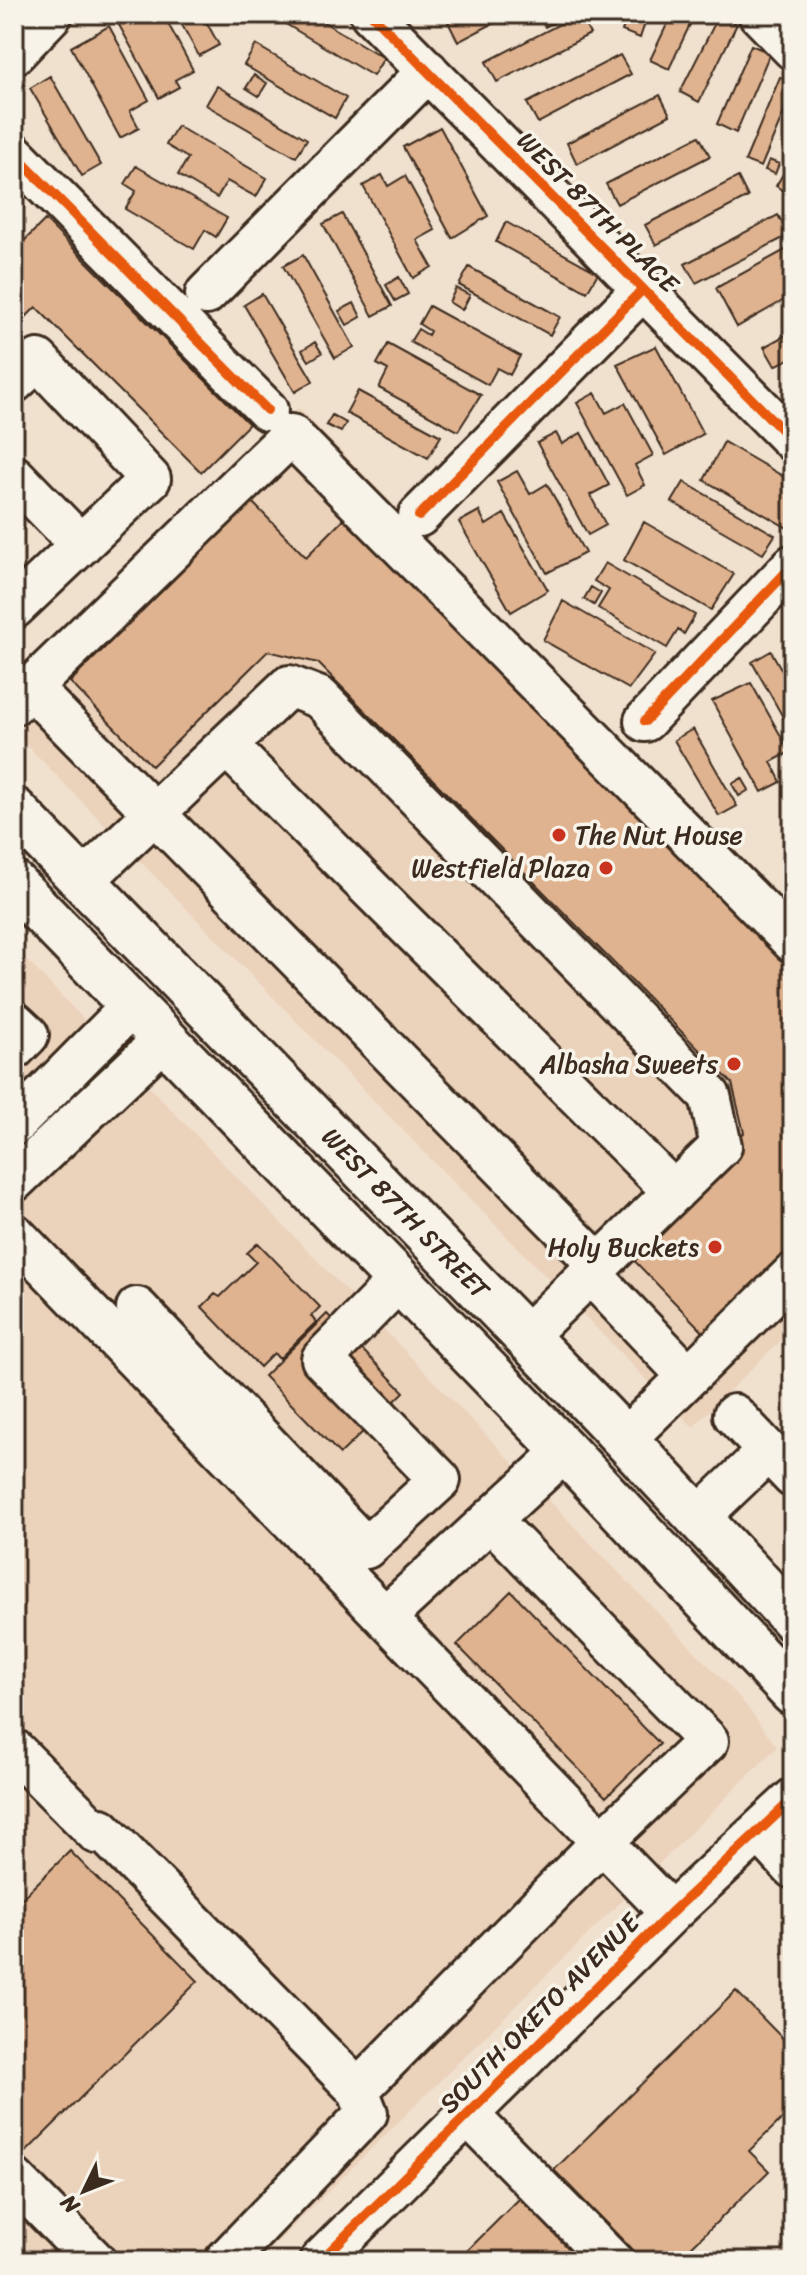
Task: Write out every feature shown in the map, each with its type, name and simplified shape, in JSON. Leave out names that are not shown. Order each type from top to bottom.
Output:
[{"type":"main road","name":"WEST 87TH STREET","points":[[14,810],[526,1336],[793,1619]]},
{"type":"main road","name":"WEST 87TH STREET","points":[[14,884],[565,1451],[793,1693]]},
{"type":"street","points":[[14,54],[52,14]]},
{"type":"street","name":"WEST 87TH PLACE","points":[[371,14],[793,441]]},
{"type":"street","points":[[759,14],[793,49]]},
{"type":"street","points":[[206,294],[428,71]]},
{"type":"street","points":[[14,154],[267,410]]},
{"type":"street","points":[[419,516],[643,289]]},
{"type":"street","points":[[14,382],[38,360],[150,479],[14,608]]},
{"type":"street","points":[[688,1376],[595,1270],[155,813],[22,696],[291,435],[793,942]]},
{"type":"street","points":[[14,476],[81,545]]},
{"type":"street","points":[[645,721],[793,565]]},
{"type":"street","points":[[83,881],[289,686],[320,698],[710,1096],[721,1146],[526,1336]]},
{"type":"street","points":[[227,746],[674,1192]]},
{"type":"street","points":[[14,1125],[132,1006]]},
{"type":"street","points":[[14,1022],[28,1035],[14,1049]]},
{"type":"street","points":[[14,1181],[164,1039]]},
{"type":"street","points":[[14,1234],[671,1913]]},
{"type":"street","points":[[625,1439],[793,1274]]},
{"type":"street","points":[[137,1308],[366,1548],[440,1480],[322,1359],[399,1280]]},
{"type":"street","points":[[697,1519],[780,1464],[734,1415]]},
{"type":"street","points":[[385,1617],[565,1451]]},
{"type":"street","points":[[358,2090],[603,1841],[708,1741],[491,1520]]},
{"type":"street","points":[[14,1750],[358,2090],[367,2113],[225,2261]]},
{"type":"street","name":"SOUTH OKETO AVENUE","points":[[320,2261],[671,1913],[793,1799]]},
{"type":"street","points":[[759,1831],[793,1868]]},
{"type":"street","points":[[468,2115],[612,2261]]},
{"type":"street","points":[[14,2179],[95,2261]]},
{"type":"shaded area","name":"Westfield Plaza","points":[[299,408],[793,916],[793,1328],[693,1427],[14,732],[14,683]]},
{"type":"shaded area","points":[[14,947],[741,1699],[777,1747],[258,2261],[26,2261],[14,2249]]},
{"type":"building","points":[[113,14],[163,14],[193,70],[175,80],[179,87],[159,98]]},
{"type":"building","points":[[176,14],[202,14],[219,45],[199,56]]},
{"type":"building","points":[[290,14],[310,14],[384,58],[373,76],[284,23]]},
{"type":"building","points":[[464,14],[511,14],[458,42],[448,22]]},
{"type":"building","points":[[552,14],[556,21],[545,27],[539,16]]},
{"type":"building","points":[[579,14],[590,34],[497,82],[486,62]]},
{"type":"building","points":[[628,14],[648,14],[640,38],[622,31]]},
{"type":"building","points":[[672,14],[695,14],[669,69],[650,60]]},
{"type":"building","points":[[719,15],[737,24],[699,102],[680,92]]},
{"type":"building","points":[[109,26],[149,100],[130,111],[139,128],[120,138],[71,47]]},
{"type":"building","points":[[256,45],[346,98],[335,118],[244,65]]},
{"type":"building","points":[[751,45],[770,53],[736,133],[717,124]]},
{"type":"building","points":[[620,55],[631,74],[538,123],[527,103]]},
{"type":"building","points":[[254,75],[267,83],[259,96],[246,88]]},
{"type":"building","points":[[50,76],[101,165],[82,176],[30,88]]},
{"type":"building","points":[[780,77],[793,83],[793,91],[761,167],[745,161]]},
{"type":"building","points":[[217,86],[307,139],[296,157],[206,105]]},
{"type":"building","points":[[660,95],[670,115],[577,164],[567,143]]},
{"type":"building","points":[[177,126],[267,178],[256,197],[227,181],[217,198],[178,175],[188,158],[166,145]]},
{"type":"building","points":[[440,127],[488,216],[452,238],[403,147]]},
{"type":"building","points":[[699,136],[710,156],[617,204],[606,184]]},
{"type":"building","points":[[793,157],[793,197],[776,186]]},
{"type":"building","points":[[769,160],[779,164],[775,174],[765,170]]},
{"type":"building","points":[[136,166],[227,218],[216,237],[205,230],[194,249],[125,209],[136,191],[125,184]]},
{"type":"building","points":[[382,175],[388,186],[405,176],[435,230],[417,240],[432,267],[413,278],[363,186]]},
{"type":"building","points":[[738,177],[748,197],[656,245],[645,225]]},
{"type":"building","points":[[342,214],[392,306],[373,316],[323,224]]},
{"type":"building","points":[[778,215],[789,235],[696,283],[685,264]]},
{"type":"building","points":[[45,220],[249,424],[201,472],[36,307],[14,329],[14,251]]},
{"type":"building","points":[[506,222],[598,273],[587,292],[496,242]]},
{"type":"building","points":[[787,249],[793,263],[793,295],[737,327],[716,288]]},
{"type":"building","points":[[303,255],[354,347],[335,358],[283,266]]},
{"type":"building","points":[[469,267],[560,317],[550,335],[459,285]]},
{"type":"building","points":[[399,277],[408,294],[395,301],[386,285]]},
{"type":"building","points":[[456,288],[470,295],[462,310],[449,302]]},
{"type":"building","points":[[262,294],[313,381],[295,392],[244,305]]},
{"type":"building","points":[[354,303],[361,317],[347,325],[339,311]]},
{"type":"building","points":[[429,306],[520,356],[510,375],[497,368],[488,385],[410,342],[418,329],[428,335],[430,331],[419,324]]},
{"type":"building","points":[[793,331],[793,357],[775,366],[764,347]]},
{"type":"building","points":[[315,342],[322,353],[309,361],[302,350]]},
{"type":"building","points":[[388,344],[481,395],[458,431],[379,388],[388,370],[377,364]]},
{"type":"building","points":[[656,346],[703,434],[666,455],[617,364]]},
{"type":"building","points":[[358,391],[441,436],[428,458],[346,413]]},
{"type":"building","points":[[595,393],[606,413],[625,403],[653,455],[635,465],[645,485],[627,495],[577,403]]},
{"type":"building","points":[[332,415],[346,423],[341,432],[326,425]]},
{"type":"building","points":[[556,433],[562,444],[581,433],[609,485],[590,495],[606,525],[588,535],[537,443]]},
{"type":"building","points":[[724,442],[793,482],[791,530],[704,480]]},
{"type":"building","points":[[517,471],[530,494],[547,484],[585,553],[547,573],[497,482]]},
{"type":"building","points":[[684,482],[775,535],[763,554],[672,502]]},
{"type":"building","name":"Westfield Plaza","points":[[252,502],[306,557],[345,518],[793,971],[793,1255],[709,1338],[624,1250],[744,1133],[732,1083],[318,663],[268,651],[152,766],[70,682]]},
{"type":"building","points":[[479,511],[486,525],[504,514],[548,590],[511,612],[459,522]]},
{"type":"building","points":[[644,522],[734,574],[711,610],[624,560]]},
{"type":"building","points":[[605,563],[695,615],[684,634],[678,630],[667,648],[598,608],[609,590],[594,581]]},
{"type":"building","points":[[591,587],[601,593],[594,605],[584,599]]},
{"type":"building","points":[[563,601],[655,654],[629,689],[543,640]]},
{"type":"building","points":[[771,651],[793,690],[793,735],[752,662]]},
{"type":"building","points":[[751,683],[790,752],[771,762],[781,782],[762,792],[712,701]]},
{"type":"building","points":[[693,729],[737,806],[719,816],[674,740]]},
{"type":"building","points":[[742,778],[749,790],[739,796],[732,784]]},
{"type":"building","points":[[258,1243],[320,1307],[311,1316],[316,1322],[279,1359],[274,1353],[260,1367],[202,1307],[215,1294],[220,1297],[256,1262],[247,1253]]},
{"type":"building","points":[[327,1314],[404,1392],[340,1454],[264,1376]]},
{"type":"building","points":[[511,1591],[660,1744],[606,1797],[457,1645]]},
{"type":"building","points":[[70,1851],[198,1981],[21,2157],[14,2150],[17,2120],[14,2117],[14,1906]]},
{"type":"building","points":[[736,1991],[793,2049],[793,2108],[749,2151],[769,2171],[677,2261],[643,2261],[554,2170]]},
{"type":"building","points":[[522,2196],[586,2261],[457,2261]]},
{"type":"cycle path","points":[[371,14],[793,441]]},
{"type":"cycle path","points":[[14,154],[267,410]]},
{"type":"cycle path","points":[[419,516],[643,289]]},
{"type":"cycle path","points":[[645,721],[793,565]]},
{"type":"cycle path","points":[[320,2261],[671,1913],[793,1799]]},
{"type":"place","name":"The Nut House","points":[[559,835]]},
{"type":"place","name":"Westfield Plaza","points":[[606,868]]},
{"type":"place","name":"Albasha Sweets","points":[[734,1064]]},
{"type":"place","name":"Holy Buckets","points":[[715,1247]]}]
